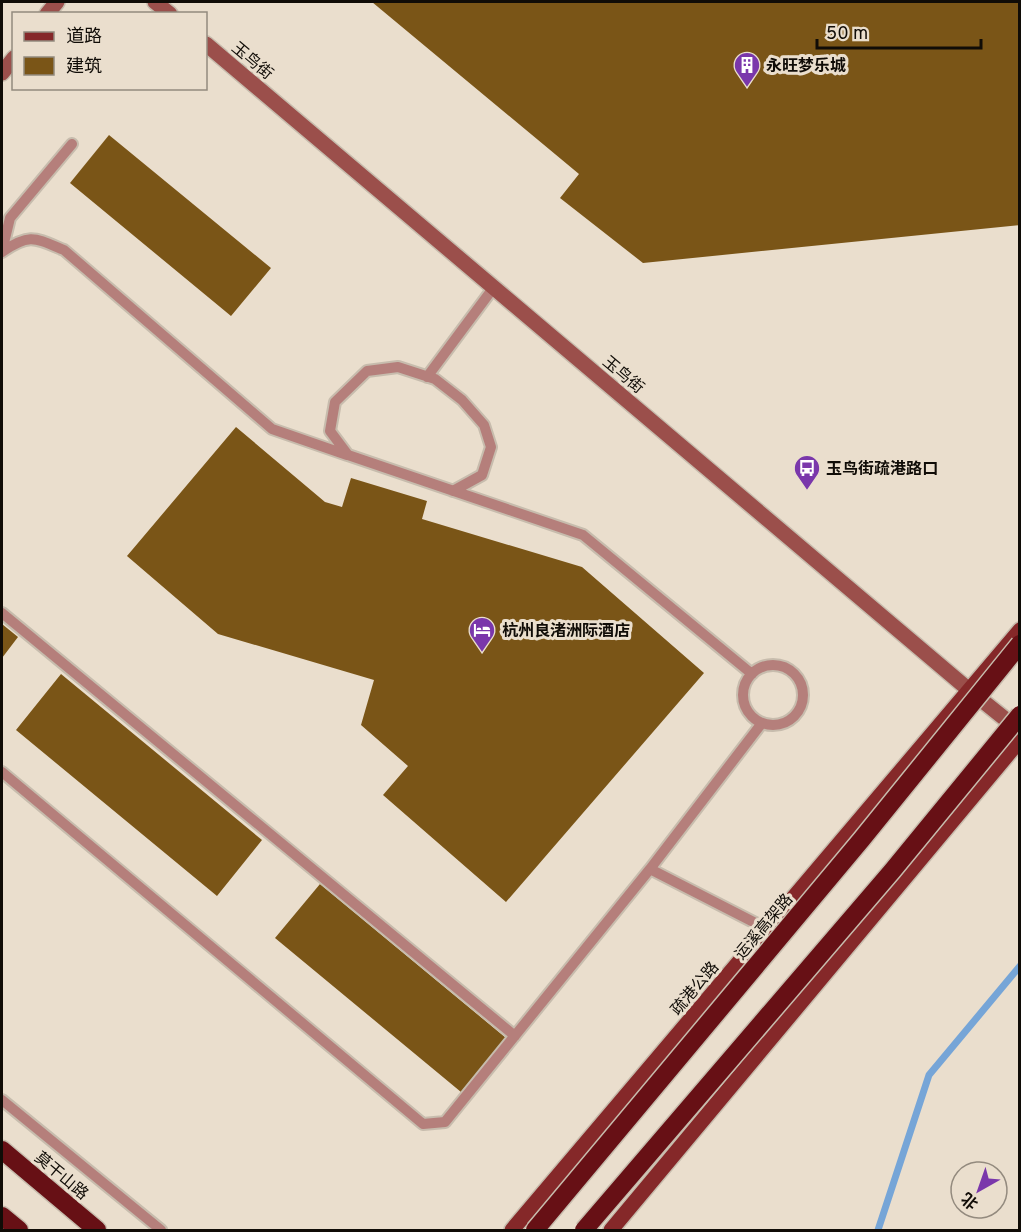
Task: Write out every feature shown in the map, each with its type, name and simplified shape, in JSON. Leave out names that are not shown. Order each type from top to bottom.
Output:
[{"type":"highway","name":"运溪高架路","points":[[534,1230],[862,839],[1020,644]]},
{"type":"highway","points":[[584,1230],[892,871],[1020,715]]},
{"type":"highway","name":"莫干山路","points":[[2,1150],[97,1230]]},
{"type":"highway","points":[[2,1216],[19,1230]]},
{"type":"main road","name":"疏港公路","points":[[512,1230],[1020,630]]},
{"type":"main road","points":[[611,1230],[1020,740]]},
{"type":"street","points":[[155,2],[168,12]]},
{"type":"street","name":"玉鸟街","points":[[207,45],[1020,731]]},
{"type":"street","points":[[2,73],[12,60]]},
{"type":"lane","points":[[2,252],[10,218],[72,144]]},
{"type":"lane","points":[[2,252],[14,244],[36,238],[64,250],[272,429],[583,535],[752,674]]},
{"type":"lane","points":[[427,377],[494,287]]},
{"type":"lane","points":[[348,455],[330,431],[335,402],[368,370],[398,367],[435,379],[462,400],[484,425],[491,447],[482,475],[453,491]]},
{"type":"lane","points":[[2,613],[515,1036]]},
{"type":"lane","points":[[769,665],[788,669],[796,676],[804,694],[798,713],[791,720],[782,725],[772,726],[762,723],[747,711],[743,692],[752,674],[769,665]]},
{"type":"lane","points":[[2,772],[423,1124],[445,1122],[650,869],[762,723]]},
{"type":"lane","points":[[650,869],[767,929]]},
{"type":"lane","points":[[2,1100],[161,1230]]},
{"type":"building","name":"永旺梦乐城","points":[[372,2],[1020,2],[1020,225],[643,263],[560,198],[579,174]]},
{"type":"building","points":[[109,135],[271,268],[231,316],[70,183]]},
{"type":"building","name":"杭州良渚洲际酒店","points":[[236,427],[325,502],[342,507],[351,478],[427,501],[422,519],[582,567],[704,673],[506,902],[383,795],[408,766],[361,725],[374,680],[218,634],[127,556]]},
{"type":"building","points":[[2,624],[18,637],[2,658]]},
{"type":"building","points":[[61,674],[262,840],[217,896],[16,730]]},
{"type":"building","points":[[320,884],[506,1038],[461,1092],[275,938]]},
{"type":"waterway","points":[[878,1230],[929,1075],[1020,966]]},
{"type":"place","name":"永旺梦乐城","points":[[747,88]]},
{"type":"place","name":"玉鸟街疏港路口","points":[[807,491]]},
{"type":"place","name":"杭州良渚洲际酒店","points":[[482,653]]}]
